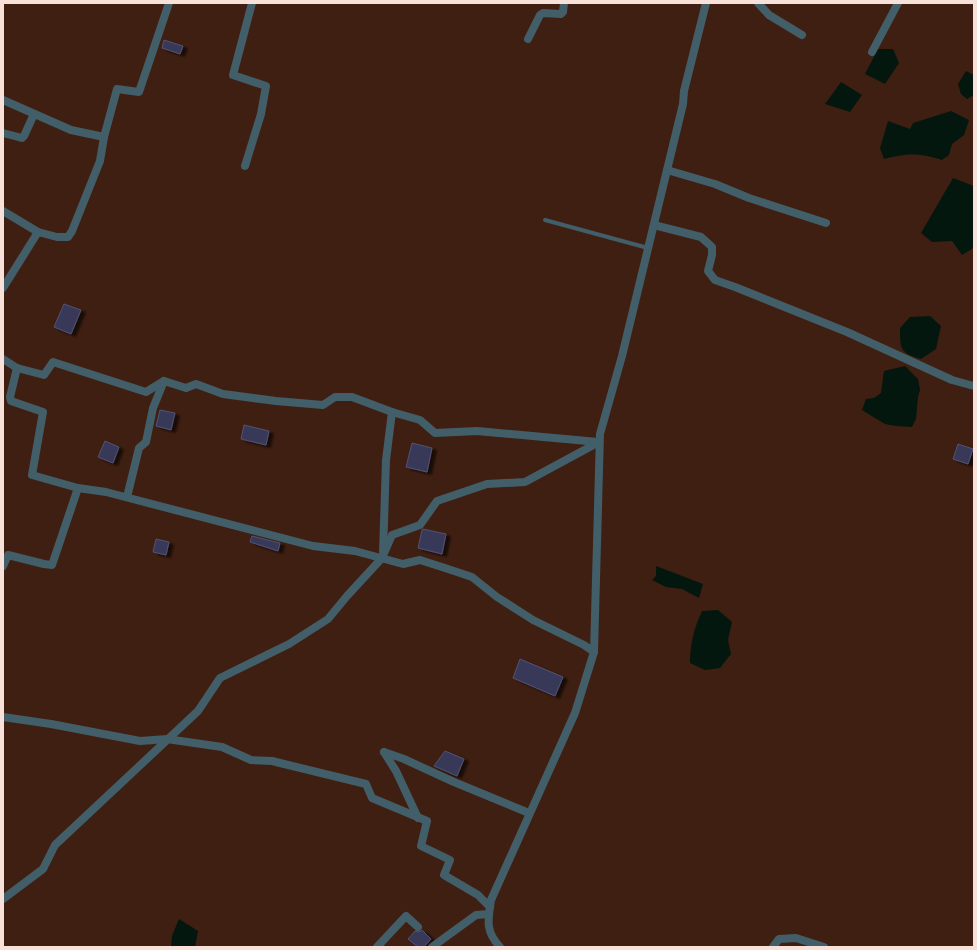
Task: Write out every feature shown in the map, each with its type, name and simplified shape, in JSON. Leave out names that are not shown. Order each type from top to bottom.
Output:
[{"type":"street","points":[[3,212],[38,232],[57,237],[68,237],[72,231],[100,161],[104,137],[117,89],[139,92],[169,3]]},
{"type":"street","points":[[245,166],[261,114],[266,86],[232,75],[252,3]]},
{"type":"street","points":[[528,39],[540,15],[543,13],[561,14],[564,3]]},
{"type":"street","points":[[500,947],[489,932],[487,922],[491,900],[575,713],[594,652],[600,434],[622,356],[706,3]]},
{"type":"street","points":[[758,3],[769,15],[802,35]]},
{"type":"street","points":[[872,52],[898,3]]},
{"type":"street","points":[[3,100],[71,130],[104,137]]},
{"type":"street","points":[[3,132],[22,138],[34,114]]},
{"type":"street","points":[[667,170],[715,184],[749,198],[826,223]]},
{"type":"street","points":[[654,225],[701,238],[712,247],[712,255],[708,271],[715,280],[735,286],[847,332],[952,380],[974,386]]},
{"type":"street","points":[[3,288],[38,232]]},
{"type":"street","points":[[3,359],[17,368],[44,375],[53,362],[146,392],[164,381],[186,388],[196,384],[223,394],[292,403],[323,405],[335,397],[352,397],[392,412],[420,420],[435,433],[477,431],[599,442]]},
{"type":"street","points":[[17,368],[10,397],[11,401],[43,412],[32,475],[78,488],[127,497],[313,546],[355,551],[403,564],[420,560],[472,577],[497,597],[533,620],[584,645],[594,652]]},
{"type":"street","points":[[127,497],[139,448],[146,442],[153,408],[164,381]]},
{"type":"street","points":[[382,558],[386,460],[392,412]]},
{"type":"street","points":[[3,899],[43,869],[55,845],[198,711],[220,678],[289,644],[328,618],[382,558],[392,535],[420,525],[437,501],[487,484],[525,482],[599,442]]},
{"type":"street","points":[[3,566],[8,555],[52,565],[78,488]]},
{"type":"street","points":[[3,717],[51,724],[140,741],[168,739],[222,747],[251,760],[272,761],[366,784],[372,798],[426,821],[421,846],[450,860],[444,874],[478,895],[489,910]]},
{"type":"street","points":[[418,818],[396,771],[384,752],[404,759],[454,782],[496,798],[529,813]]},
{"type":"street","points":[[432,947],[476,915],[489,910]]},
{"type":"street","points":[[377,947],[406,916],[418,927]]},
{"type":"street","points":[[773,947],[779,938],[796,938],[824,947]]},
{"type":"lane","points":[[544,220],[648,248]]},
{"type":"shaded area","points":[[878,49],[893,49],[899,63],[885,84],[865,74]]},
{"type":"shaded area","points":[[966,71],[974,75],[974,95],[967,99],[961,94],[958,84]]},
{"type":"shaded area","points":[[841,82],[862,95],[850,112],[825,104]]},
{"type":"shaded area","points":[[951,111],[969,120],[964,135],[952,144],[949,155],[942,160],[926,156],[913,155],[884,159],[880,148],[888,121],[910,129],[913,123]]},
{"type":"shaded area","points":[[953,178],[974,186],[974,245],[972,249],[962,255],[952,241],[932,242],[921,233]]},
{"type":"shaded area","points":[[930,316],[941,326],[936,349],[921,359],[909,355],[905,352],[901,345],[900,328],[910,317]]},
{"type":"shaded area","points":[[905,366],[918,379],[920,390],[916,419],[912,427],[885,424],[862,410],[866,399],[874,398],[881,393],[884,371]]},
{"type":"shaded area","points":[[656,566],[703,584],[699,598],[682,589],[666,587],[652,580],[656,576]]},
{"type":"shaded area","points":[[718,610],[732,622],[728,640],[731,654],[720,668],[705,670],[690,663],[693,636],[702,611]]},
{"type":"shaded area","points":[[179,919],[198,931],[195,947],[171,947],[172,936]]},
{"type":"building","points":[[164,40],[183,46],[180,54],[162,48]]},
{"type":"building","points":[[64,304],[81,310],[71,334],[54,327]]},
{"type":"building","points":[[160,410],[175,413],[171,430],[156,426]]},
{"type":"building","points":[[244,425],[269,431],[266,445],[241,439]]},
{"type":"building","points":[[105,441],[119,447],[113,463],[98,457]]},
{"type":"building","points":[[412,443],[432,448],[427,472],[406,467]]},
{"type":"building","points":[[958,444],[973,449],[968,464],[953,459]]},
{"type":"building","points":[[423,529],[446,534],[442,554],[418,548]]},
{"type":"building","points":[[252,536],[280,543],[278,551],[250,542]]},
{"type":"building","points":[[156,539],[169,542],[166,555],[153,552]]},
{"type":"building","points":[[520,659],[563,677],[555,696],[513,678]]},
{"type":"building","points":[[445,751],[464,759],[457,776],[434,766]]},
{"type":"building","points":[[422,930],[431,939],[424,947],[418,947],[408,939],[415,931],[419,932]]}]
